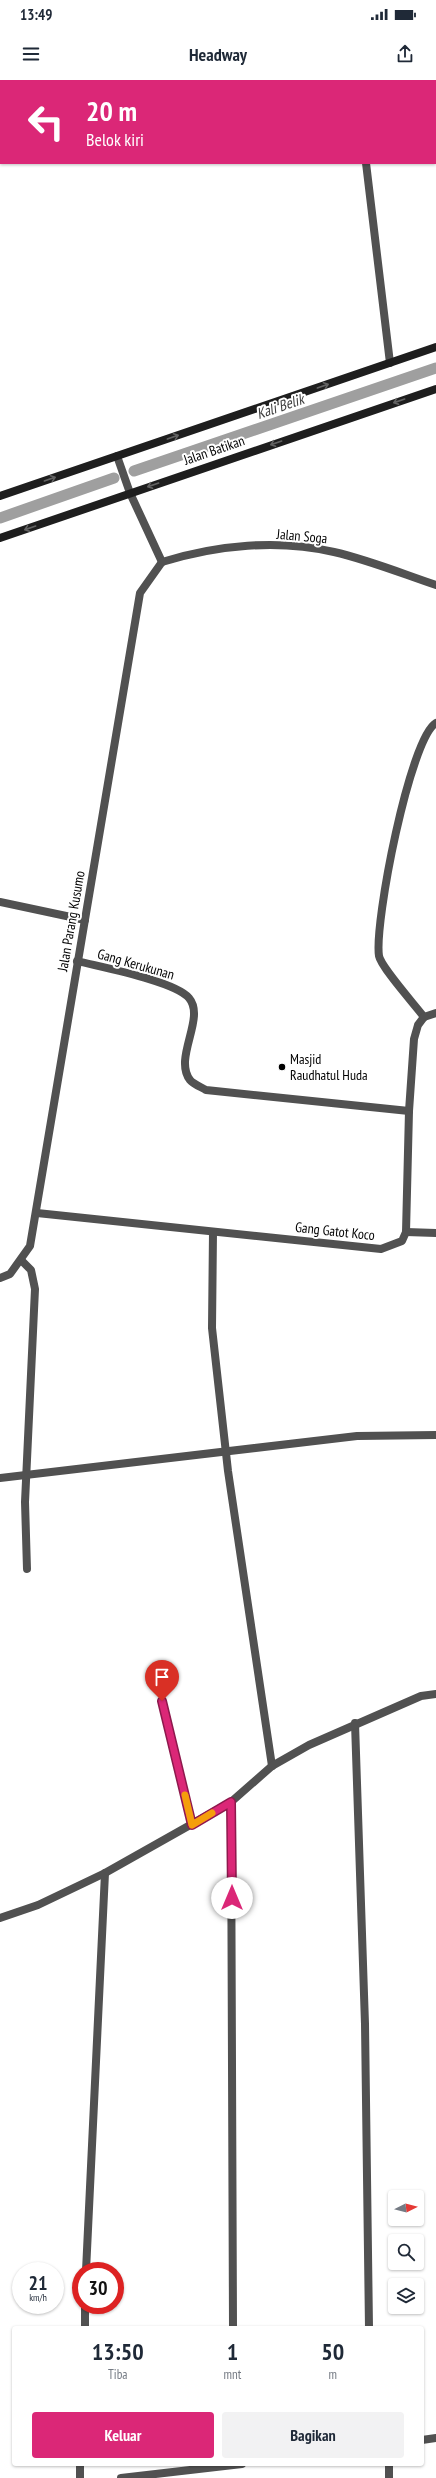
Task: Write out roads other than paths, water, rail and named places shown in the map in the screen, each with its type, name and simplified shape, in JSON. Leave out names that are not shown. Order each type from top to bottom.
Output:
[{"type":"main road","name":"Jalan Batikan","points":[[0,496],[436,347]]},
{"type":"main road","name":"Jalan Batikan","points":[[0,538],[436,388]]},
{"type":"street","points":[[366,164],[390,363]]},
{"type":"street","points":[[117,456],[130,493],[162,562]]},
{"type":"street","name":"Jalan Soga","points":[[162,562],[194,552],[244,546],[295,547],[334,552],[436,585]]},
{"type":"street","name":"Jalan Parang Kusumo","points":[[0,1278],[10,1274],[30,1246],[38,1213],[76,961],[85,920],[140,593],[162,562]]},
{"type":"street","points":[[424,1017],[380,959],[379,921],[402,801],[427,735],[436,723]]},
{"type":"street","points":[[0,902],[85,920]]},
{"type":"street","name":"Gang Kerukunan","points":[[76,961],[176,987],[190,998],[194,1012],[184,1069],[191,1081],[206,1090],[409,1111]]},
{"type":"street","points":[[436,1013],[424,1017],[418,1025],[414,1039],[409,1111],[406,1232],[436,1233]]},
{"type":"street","name":"Gang Gatot Koco","points":[[38,1213],[381,1249],[402,1241],[406,1232]]},
{"type":"street","points":[[212,1232],[212,1328],[225,1450],[272,1766]]},
{"type":"street","points":[[21,1260],[31,1270],[35,1289],[26,1476],[26,1569]]},
{"type":"street","points":[[0,1478],[26,1476],[225,1450],[357,1436],[436,1435]]},
{"type":"street","points":[[0,1918],[38,1905],[105,1873],[231,1802],[272,1766],[355,1723],[421,1696],[436,1694]]},
{"type":"street","points":[[162,1701],[192,1825]]},
{"type":"street","points":[[355,1723],[365,2024],[369,2326]]},
{"type":"street","points":[[231,1802],[233,2326]]},
{"type":"street","points":[[86,2262],[105,1873]]},
{"type":"street","points":[[84,2326],[85,2314]]},
{"type":"street","points":[[424,2440],[436,2438]]},
{"type":"street","points":[[80,2466],[80,2478]]},
{"type":"street","points":[[121,2478],[182,2475],[229,2466]]},
{"type":"street","points":[[389,2466],[389,2478]]},
{"type":"waterway","name":"Kali Belik","points":[[134,471],[436,368]]},
{"type":"waterway","name":"Kali Belik","points":[[0,518],[114,478]]},
{"type":"place","name":"Masjid Raudhatul Huda","points":[[282,1067]]}]
